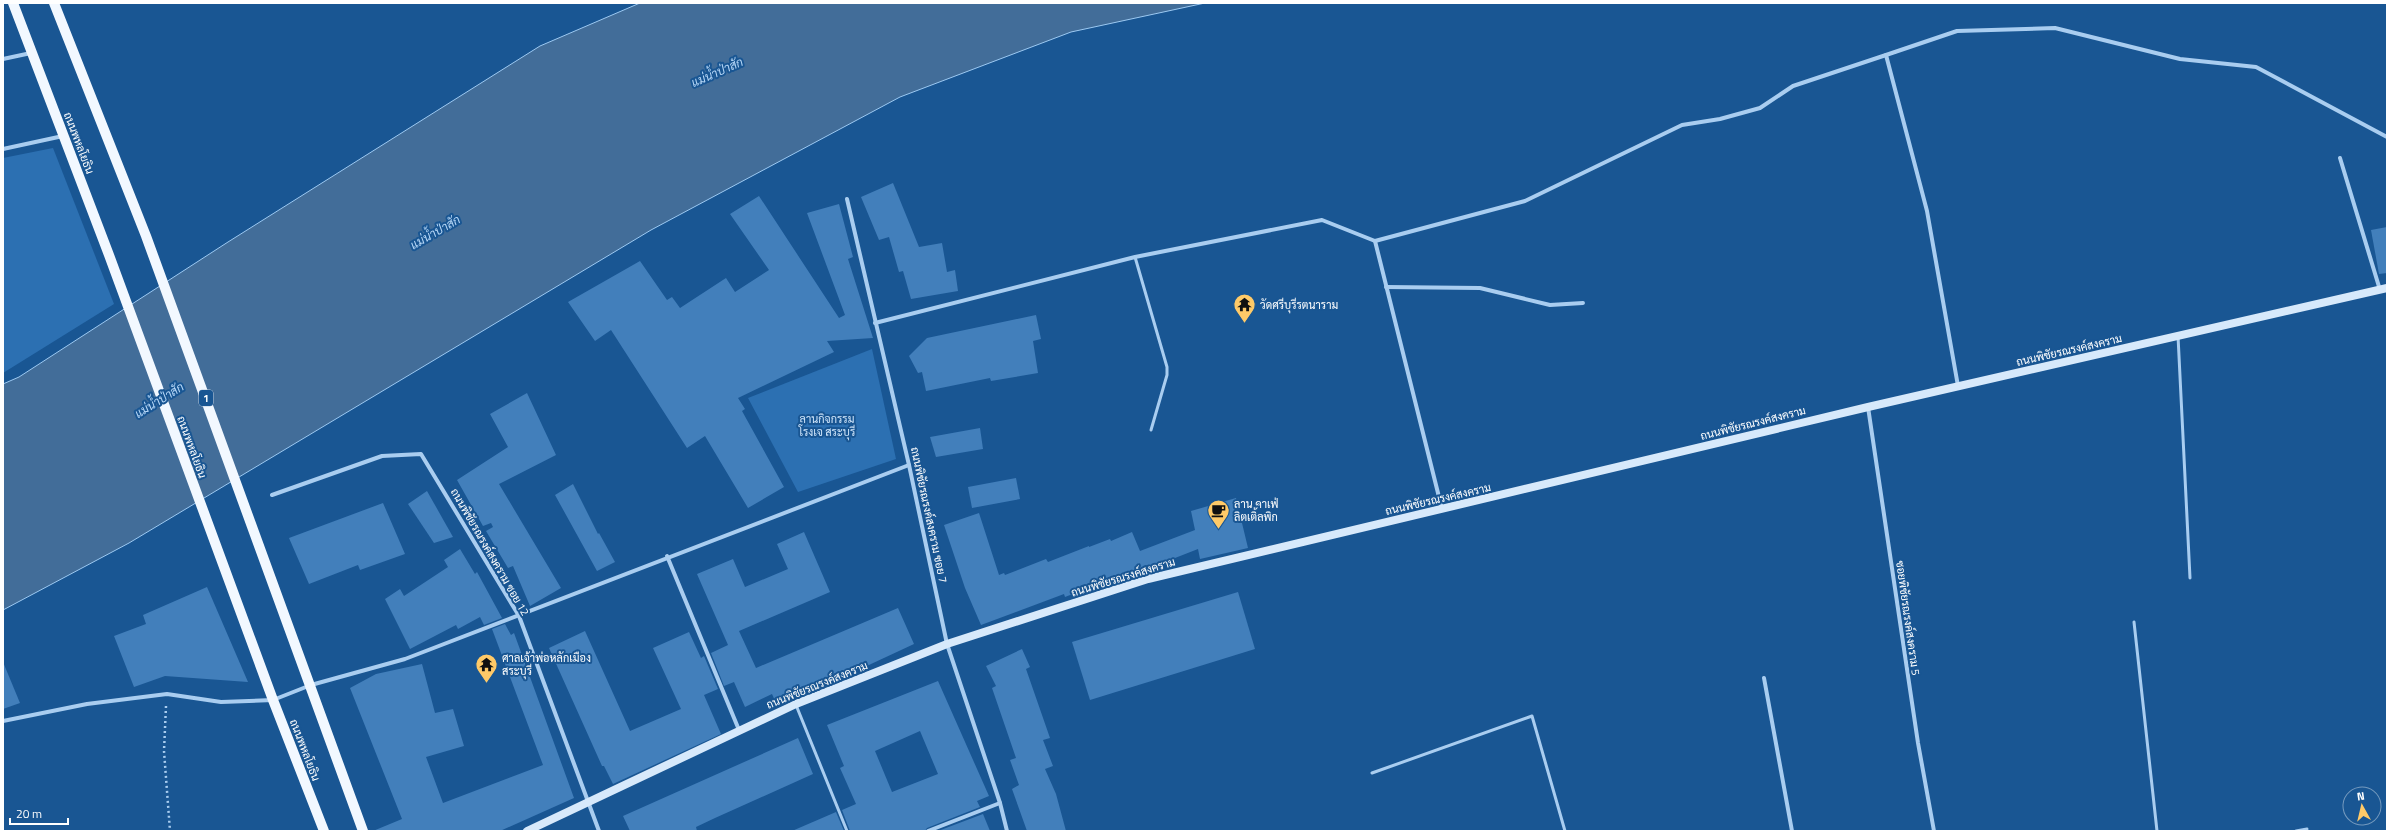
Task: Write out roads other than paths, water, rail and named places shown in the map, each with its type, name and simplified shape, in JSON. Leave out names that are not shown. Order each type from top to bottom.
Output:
[{"type":"main road","name":"ถนนพหลโยธิน","points":[[13,3],[109,255],[272,700],[324,831]]},
{"type":"main road","name":"1","points":[[54,3],[146,236],[266,560],[363,831]]},
{"type":"street","points":[[875,323],[1135,257],[1322,220],[1375,241],[1525,202],[1682,125],[1720,119],[1760,108],[1793,86],[1957,31],[2055,28],[2180,59],[2256,67],[2387,137]]},
{"type":"street","points":[[3,59],[31,53]]},
{"type":"street","points":[[1886,55],[1927,211],[1958,386]]},
{"type":"street","points":[[3,149],[63,136]]},
{"type":"street","points":[[2340,158],[2384,289]]},
{"type":"street","name":"ถนนพิชัยรณรงค์สงคราม ซอย 7","points":[[847,199],[909,465],[947,644],[1000,803],[1007,831]]},
{"type":"street","points":[[1375,241],[1443,510]]},
{"type":"street","points":[[1386,286],[1480,288],[1550,305],[1583,303]]},
{"type":"street","name":"ถนนพิชัยรณรงค์สงคราม","points":[[527,831],[796,704],[947,644],[1148,579],[1443,510],[1868,407],[2384,289]]},
{"type":"street","name":"ซอยพิชัยรณรงค์สงคราม 5","points":[[1868,407],[1918,743],[1934,831]]},
{"type":"street","name":"ถนนพิชัยรณรงค์สงคราม ซอย 12","points":[[272,495],[382,456],[421,454],[519,616],[599,831]]},
{"type":"street","points":[[3,721],[87,704],[166,694],[221,702],[272,700],[311,685],[405,659],[519,616],[667,556],[909,465]]},
{"type":"street","points":[[667,556],[739,730]]},
{"type":"street","points":[[1764,678],[1792,831]]},
{"type":"street","points":[[928,831],[1000,803]]},
{"type":"lane","points":[[1135,257],[1167,367],[1167,375],[1151,430]]},
{"type":"lane","points":[[2178,336],[2190,578]]},
{"type":"lane","points":[[2134,622],[2157,831]]},
{"type":"lane","points":[[796,704],[847,831]]},
{"type":"lane","points":[[1372,773],[1532,716],[1565,831]]},
{"type":"lane","points":[[2296,831],[2307,829]]},
{"type":"water","name":"แม่น้ำป่าสัก","points":[[640,3],[1205,3],[1071,32],[900,97],[651,230],[129,543],[3,610],[3,384],[19,377],[228,242],[540,46]]},
{"type":"place","name":"วัดศรีบุรีรตนาราม","points":[[1245,324]]},
{"type":"place","name":"ลาน คาเฟ่ ลิตเติ้ลพิก","points":[[1219,530]]},
{"type":"place","name":"ศาลเจ้าพ่อหลักเมือง สระบุรี","points":[[486,684]]},
{"type":"park label","name":"ลานกิจกรรม โรงเจ สระบุรี","points":[[827,425]]}]
